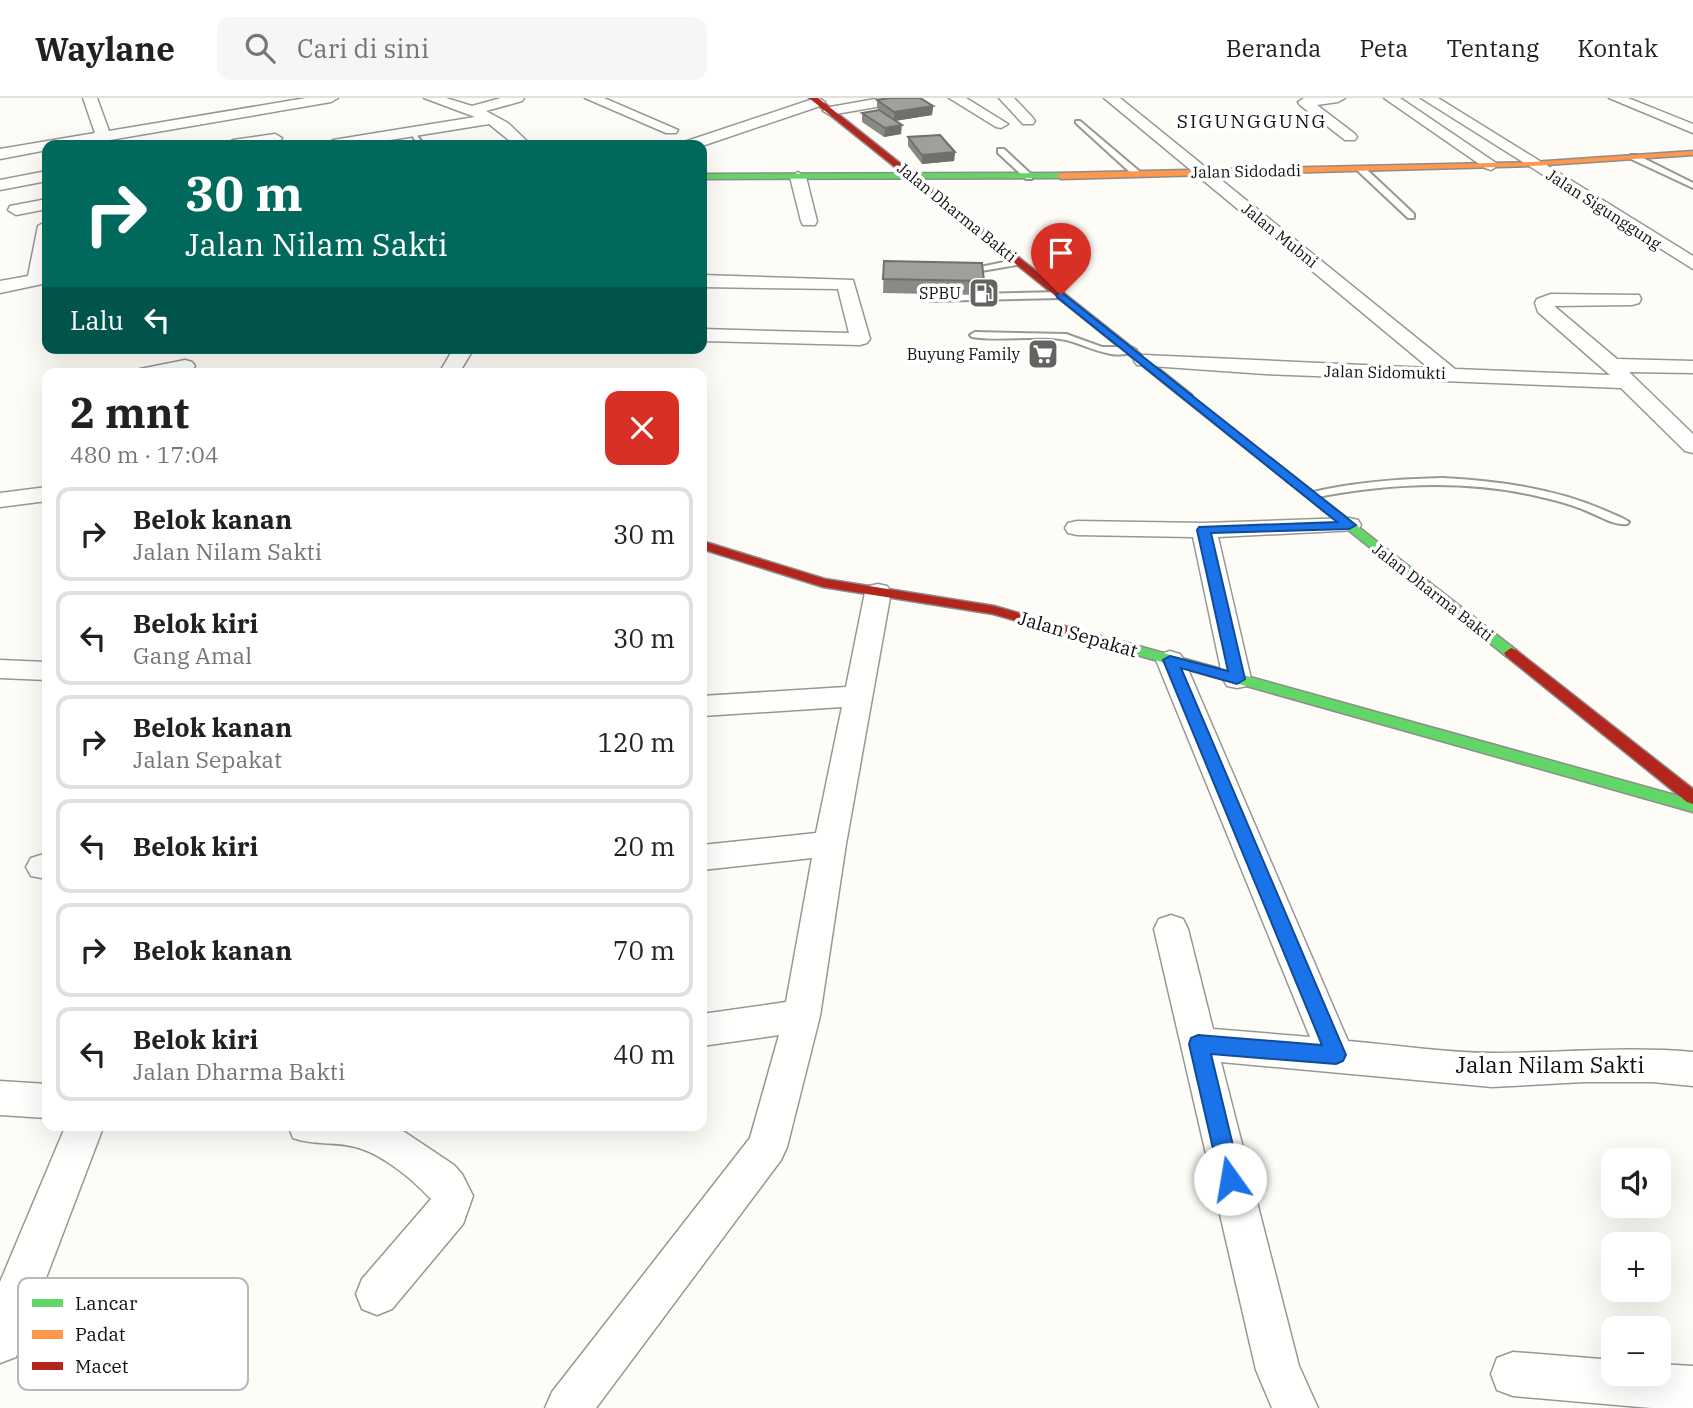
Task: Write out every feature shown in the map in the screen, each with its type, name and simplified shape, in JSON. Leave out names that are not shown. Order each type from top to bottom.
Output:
[{"type":"street","points":[[95,100],[113,139],[324,98]]},
{"type":"street","points":[[431,98],[505,125],[518,140]]},
{"type":"street","points":[[471,111],[517,98]]},
{"type":"street","points":[[592,98],[671,130]]},
{"type":"street","points":[[705,140],[820,103],[905,98]]},
{"type":"street","points":[[956,98],[1001,124]]},
{"type":"street","points":[[1006,98],[1028,121]]},
{"type":"street","name":"Jalan Mubni","points":[[1111,98],[1449,374]]},
{"type":"street","points":[[1338,98],[1305,102],[1350,137]]},
{"type":"street","points":[[1391,98],[1491,165]]},
{"type":"street","name":"Jalan Sigunggung","points":[[1428,98],[1532,164],[1684,254],[1693,264]]},
{"type":"street","points":[[1616,98],[1693,129]]},
{"type":"street","name":"Jalan Dharma Bakti","points":[[820,103],[1693,797]]},
{"type":"street","points":[[1651,112],[1683,106]]},
{"type":"street","points":[[361,140],[492,119]]},
{"type":"street","points":[[263,140],[275,138]]},
{"type":"street","points":[[0,154],[42,147]]},
{"type":"street","name":"Jalan Sidodadi","points":[[707,177],[1029,177],[1361,169],[1532,164],[1693,153]]},
{"type":"street","points":[[0,185],[42,177]]},
{"type":"street","points":[[798,177],[809,221]]},
{"type":"street","points":[[16,210],[42,205]]},
{"type":"street","points":[[0,287],[42,279]]},
{"type":"street","points":[[707,281],[846,284],[860,339],[707,335]]},
{"type":"street","points":[[1632,299],[1551,300],[1544,303],[1545,308],[1612,365],[1693,446]]},
{"type":"street","name":"Jalan Sidomukti","points":[[1137,356],[1298,371],[1627,382]]},
{"type":"street","points":[[164,368],[184,362]]},
{"type":"street","points":[[1612,365],[1693,367]]},
{"type":"street","points":[[0,500],[42,495]]},
{"type":"street","points":[[1077,528],[1204,530],[1349,525]]},
{"type":"street","points":[[1204,530],[1237,679]]},
{"type":"street","name":"Jalan Sepakat","points":[[707,547],[823,583],[994,610],[1693,806]]},
{"type":"street","points":[[568,1408],[767,1147],[802,1016],[830,844],[878,592]]},
{"type":"street","points":[[1170,660],[1336,1055]]},
{"type":"street","points":[[0,669],[42,671]]},
{"type":"street","points":[[707,706],[858,696]]},
{"type":"street","points":[[707,857],[830,844]]},
{"type":"street","points":[[1171,929],[1278,1370],[1295,1408]]},
{"type":"street","points":[[707,1029],[802,1016]]},
{"type":"street","name":"Jalan Nilam Sakti","points":[[1198,1044],[1492,1070],[1584,1065],[1652,1065],[1693,1069]]},
{"type":"street","points":[[0,1098],[42,1101]]},
{"type":"street","points":[[23,1278],[51,1217],[83,1131]]},
{"type":"street","points":[[365,1131],[386,1141],[446,1184],[453,1196],[449,1210],[377,1294]]},
{"type":"street","points":[[3,1322],[18,1289]]},
{"type":"street","points":[[1513,1374],[1693,1389]]},
{"type":"lane","points":[[1078,122],[1136,173]]},
{"type":"lane","points":[[411,131],[417,140]]},
{"type":"lane","points":[[1002,151],[1029,177]]},
{"type":"lane","points":[[1634,157],[1693,186]]},
{"type":"lane","points":[[1361,169],[1411,216]]},
{"type":"lane","points":[[948,272],[985,269],[1019,262]]},
{"type":"lane","points":[[927,294],[930,298],[968,299],[1061,295]]},
{"type":"lane","points":[[975,335],[1066,337],[1101,351],[1137,356]]},
{"type":"lane","points":[[1312,496],[1363,485],[1455,482],[1491,485],[1573,502],[1623,522]]},
{"type":"building","points":[[920,98],[933,106],[894,112],[877,100]]},
{"type":"building","points":[[879,110],[902,125],[885,128],[862,113]]},
{"type":"building","points":[[940,135],[955,152],[922,155],[908,137]]},
{"type":"building","points":[[884,261],[982,263],[984,281],[883,279]]},
{"type":"traffic: fast","points":[[707,177],[1061,176]]},
{"type":"traffic: fast","points":[[1188,397],[1511,653]]},
{"type":"traffic: fast","points":[[1124,647],[1693,806]]},
{"type":"traffic: slow","points":[[1061,176],[1532,164],[1693,153]]},
{"type":"traffic: jam","points":[[813,98],[1188,397]]},
{"type":"traffic: jam","points":[[707,547],[823,583],[994,610],[1124,647]]},
{"type":"traffic: jam","points":[[1511,653],[1693,798]]},
{"type":"place","name":"SPBU","points":[[984,293]]},
{"type":"place","name":"Buyung Family","points":[[1043,354]]},
{"type":"district","name":"SIGUNGGUNG","points":[[1252,121]]},
{"type":"route","points":[[1061,295],[1349,525],[1204,530],[1237,679],[1170,660],[1336,1055],[1198,1044],[1230,1179]]}]
